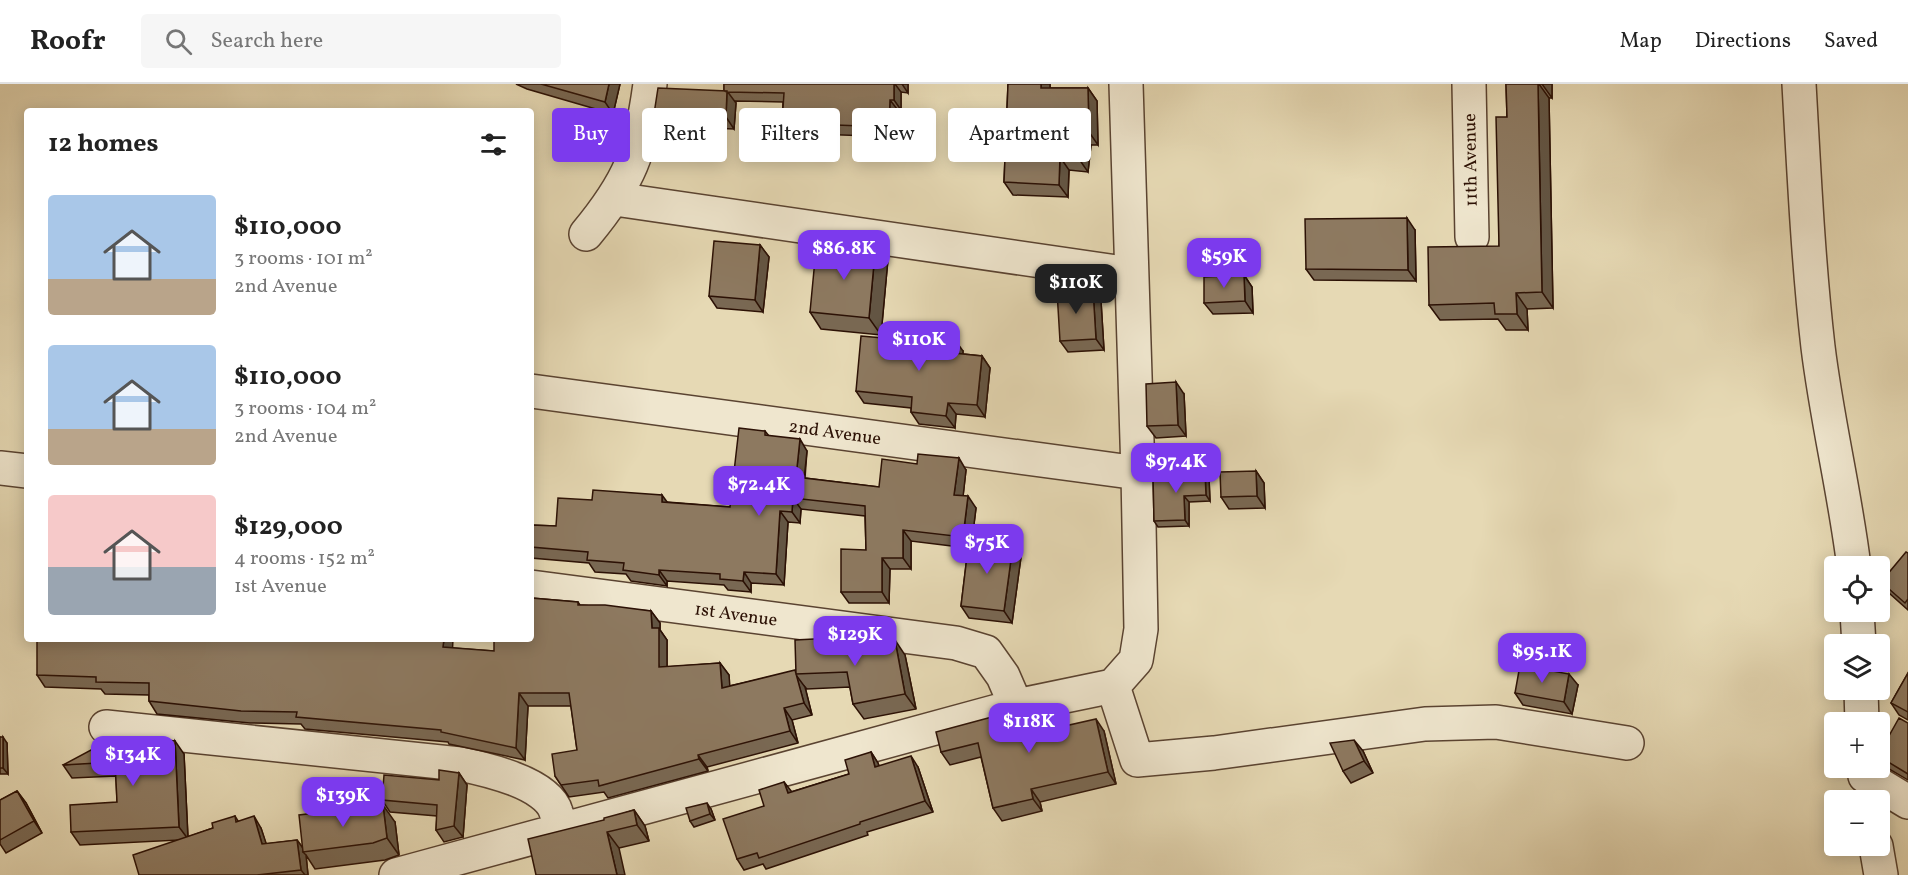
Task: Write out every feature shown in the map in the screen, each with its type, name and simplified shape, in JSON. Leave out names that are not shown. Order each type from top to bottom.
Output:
[{"type":"street","points":[[586,234],[615,200],[631,170],[641,139],[651,84]]},
{"type":"street","points":[[396,875],[1016,706],[1113,686],[1137,660],[1141,629],[1138,473],[1130,274],[1132,229],[1126,84]]},
{"type":"street","name":"11th Avenue","points":[[1468,84],[1472,237]]},
{"type":"street","points":[[1799,84],[1818,347],[1830,428],[1848,514],[1853,556]]},
{"type":"street","points":[[615,200],[1130,274]]},
{"type":"street","name":"2nd Avenue","points":[[534,391],[1138,473]]},
{"type":"street","points":[[0,468],[24,471]]},
{"type":"street","name":"1st Avenue","points":[[534,586],[956,643],[986,652],[1003,676],[1016,706]]},
{"type":"street","points":[[1113,686],[1137,760],[1214,753],[1425,724],[1496,722],[1627,743]]},
{"type":"street","points":[[106,727],[460,764],[505,774],[539,792],[556,810],[559,830]]},
{"type":"street","points":[[1866,782],[1908,802]]},
{"type":"street","points":[[1878,856],[1881,875]]},
{"type":"building","points":[[541,84],[609,84],[605,102]]},
{"type":"building","points":[[724,84],[894,84],[894,100],[890,100],[890,108],[852,108],[852,126],[840,125],[840,108],[783,108],[784,93],[724,91]]},
{"type":"building","points":[[1008,84],[1041,84],[1041,88],[1088,88],[1088,108],[1007,108]]},
{"type":"building","points":[[1506,84],[1538,84],[1542,292],[1516,293],[1517,314],[1495,314],[1494,303],[1429,305],[1428,247],[1499,246],[1496,117],[1507,117]]},
{"type":"building","points":[[658,88],[727,91],[726,108],[655,108]]},
{"type":"building","points":[[1005,162],[1060,162],[1059,185],[1004,182]]},
{"type":"building","points":[[1407,218],[1408,270],[1306,269],[1305,219]]},
{"type":"building","points":[[852,239],[876,242],[869,318],[810,312],[816,249],[850,253]]},
{"type":"building","points":[[714,241],[760,245],[755,300],[709,296]]},
{"type":"building","points":[[1244,275],[1245,301],[1204,303],[1204,277]]},
{"type":"building","points":[[1093,289],[1096,339],[1060,341],[1057,291]]},
{"type":"building","points":[[861,336],[916,341],[916,336],[955,340],[954,353],[982,356],[977,405],[948,403],[946,416],[911,412],[912,397],[856,391]]},
{"type":"building","points":[[1176,382],[1178,425],[1147,426],[1146,384]]},
{"type":"building","points":[[739,428],[765,431],[765,435],[800,439],[796,477],[879,487],[882,459],[917,464],[918,454],[959,458],[954,495],[968,496],[963,537],[903,530],[903,558],[882,558],[882,592],[841,592],[841,549],[866,550],[865,506],[793,498],[792,512],[780,511],[776,574],[744,572],[743,581],[720,579],[720,574],[659,570],[659,575],[623,570],[624,563],[587,560],[588,552],[534,547],[534,525],[556,526],[558,498],[592,500],[593,490],[662,495],[662,502],[730,507]]},
{"type":"building","points":[[1256,471],[1257,496],[1221,497],[1220,472]]},
{"type":"building","points":[[1205,472],[1206,495],[1184,496],[1185,520],[1154,521],[1153,476]]},
{"type":"building","points":[[969,540],[1013,545],[1004,611],[961,606]]},
{"type":"building","points":[[1906,552],[1908,553],[1908,599],[1905,603],[1890,590],[1890,571]]},
{"type":"building","points":[[534,598],[578,602],[578,605],[605,605],[651,611],[652,628],[659,628],[659,667],[720,663],[722,688],[795,670],[804,703],[784,708],[790,731],[698,755],[699,759],[599,786],[598,780],[561,785],[555,776],[552,754],[577,750],[569,693],[519,693],[516,748],[441,732],[441,730],[296,717],[297,712],[241,711],[149,701],[149,683],[96,682],[96,677],[37,675],[37,642],[444,642],[443,647],[494,651],[494,642],[534,642]]},
{"type":"building","points":[[834,638],[834,650],[895,640],[905,694],[853,704],[847,672],[796,674],[795,640]]},
{"type":"building","points":[[1520,665],[1569,674],[1564,702],[1515,693]]},
{"type":"building","points":[[1908,673],[1908,712],[1891,703]]},
{"type":"building","points":[[1033,714],[1038,732],[1096,719],[1108,772],[1031,789],[1033,799],[993,808],[978,743],[941,752],[936,732],[992,717],[993,723]]},
{"type":"building","points":[[1899,718],[1908,723],[1908,774],[1890,763],[1890,734]]},
{"type":"building","points":[[0,737],[3,737],[3,768],[0,768]]},
{"type":"building","points":[[147,738],[175,741],[179,827],[71,832],[70,805],[117,802],[115,762],[63,765],[106,742]]},
{"type":"building","points":[[1354,740],[1364,761],[1343,771],[1330,743]]},
{"type":"building","points":[[871,752],[875,767],[911,756],[925,801],[759,858],[757,853],[737,859],[723,819],[764,806],[759,790],[784,782],[788,793],[849,774],[845,760]]},
{"type":"building","points":[[439,770],[459,773],[454,826],[436,830],[437,805],[382,800],[384,775],[439,780]]},
{"type":"building","points":[[17,791],[34,821],[0,840],[0,800]]},
{"type":"building","points":[[707,803],[710,814],[690,821],[686,808]]},
{"type":"building","points":[[383,805],[387,838],[373,843],[303,852],[299,815]]},
{"type":"building","points":[[634,810],[637,825],[607,832],[617,875],[536,875],[528,839]]},
{"type":"building","points":[[235,816],[236,822],[254,816],[262,844],[297,840],[301,870],[257,875],[139,875],[133,855],[213,828],[212,823]]}]
